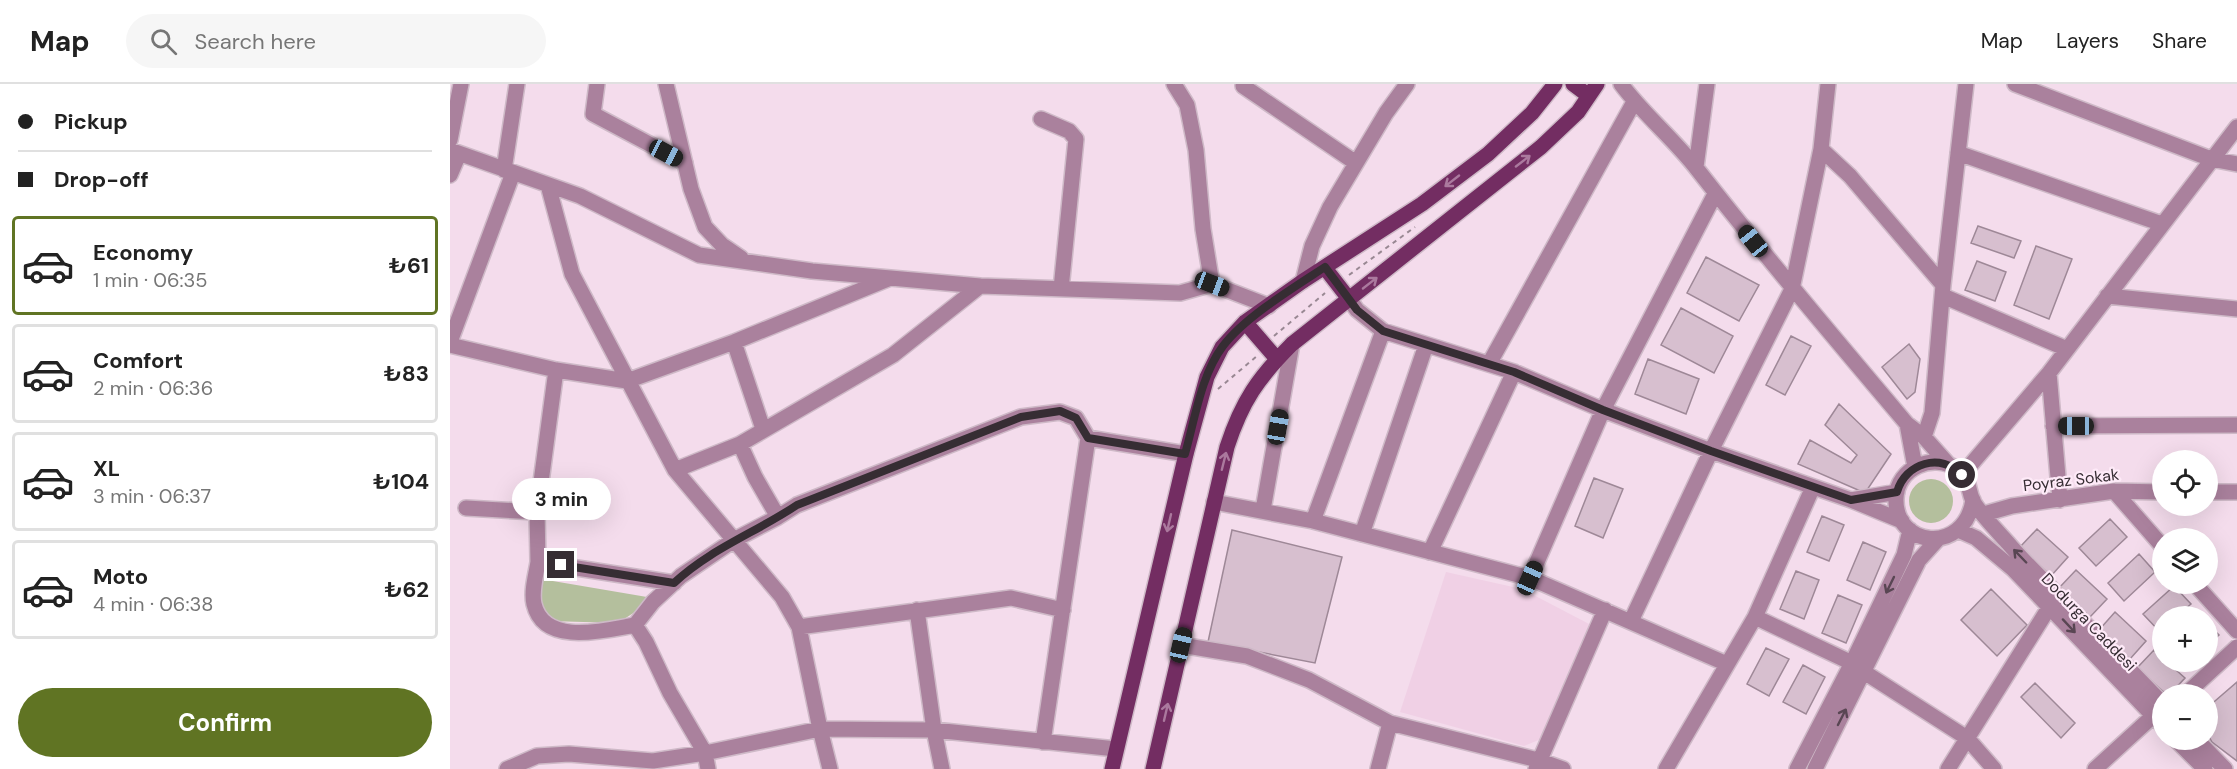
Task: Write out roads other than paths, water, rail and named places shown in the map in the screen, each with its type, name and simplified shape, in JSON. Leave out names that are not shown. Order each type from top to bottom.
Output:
[{"type":"main road","points":[[1112,769],[1185,454],[1207,377],[1222,347],[1245,322],[1422,204],[1488,154],[1532,113],[1555,84]]},
{"type":"main road","points":[[1153,769],[1214,502],[1234,425],[1254,386],[1292,344],[1541,147],[1578,112],[1593,90],[1573,84]]},
{"type":"main road","points":[[1325,267],[1349,299]]},
{"type":"main road","points":[[1245,322],[1277,359]]},
{"type":"street","points":[[450,140],[462,84]]},
{"type":"street","points":[[517,84],[509,172],[450,344],[556,370],[627,381],[734,342],[891,278]]},
{"type":"street","points":[[597,84],[593,114],[685,163]]},
{"type":"street","points":[[666,84],[691,189],[705,227],[722,245],[744,260]]},
{"type":"street","points":[[1174,84],[1186,105],[1196,150],[1203,229],[1212,284]]},
{"type":"street","points":[[1245,84],[1243,86],[1356,163]]},
{"type":"street","points":[[1304,281],[1312,246],[1330,207],[1386,113],[1407,84]]},
{"type":"street","points":[[1621,84],[1634,102],[1696,167],[1792,289],[1907,424],[1924,437],[1948,464],[1962,475],[1971,489],[1971,512],[1966,522],[1958,530],[1938,539],[1919,560],[1797,769]]},
{"type":"street","points":[[1696,167],[1707,84]]},
{"type":"street","points":[[1631,621],[1711,451],[1792,289],[1821,149],[1828,84]]},
{"type":"street","points":[[1924,437],[1932,413],[1966,84]]},
{"type":"street","points":[[2015,84],[2211,159],[2237,164]]},
{"type":"street","points":[[1489,364],[1634,102]]},
{"type":"street","points":[[1041,119],[1069,131],[1076,140],[1061,289]]},
{"type":"street","points":[[1962,475],[2049,373],[2237,128]]},
{"type":"street","points":[[1821,149],[1850,176],[1943,290],[2067,349]]},
{"type":"street","points":[[450,175],[455,152],[580,196],[699,255],[812,271],[980,286],[1180,293],[1212,284],[1269,306]]},
{"type":"street","points":[[1958,153],[2162,224]]},
{"type":"street","points":[[548,185],[572,274],[675,470],[782,597],[800,627],[830,769]]},
{"type":"street","points":[[1530,578],[1603,410],[1715,194]]},
{"type":"street","points":[[675,470],[740,444],[893,355],[980,286]]},
{"type":"street","points":[[2107,296],[2237,309]]},
{"type":"street","points":[[1349,299],[1357,310],[1383,331],[1514,372],[1603,410],[1851,500],[1926,538],[1938,539]]},
{"type":"street","points":[[1313,521],[1383,331]]},
{"type":"street","points":[[734,342],[763,429]]},
{"type":"street","points":[[1263,510],[1292,344]]},
{"type":"street","points":[[1362,534],[1426,345]]},
{"type":"street","points":[[556,370],[537,512],[538,561],[534,604],[539,615],[553,627],[576,633],[635,625],[653,602],[674,583],[734,540],[797,505],[1021,417],[1060,411],[1076,418],[1088,438],[1043,742]]},
{"type":"street","points":[[1430,552],[1514,372]]},
{"type":"street","points":[[2049,373],[2060,500]]},
{"type":"street","points":[[1907,424],[1915,467]]},
{"type":"street","points":[[2053,426],[2237,425]]},
{"type":"street","points":[[1088,438],[1185,454]]},
{"type":"street","points":[[740,444],[755,477],[778,517]]},
{"type":"street","points":[[1815,769],[1904,555],[1906,526],[1896,507],[1897,492],[1906,475],[1915,467],[1925,463],[1948,464]]},
{"type":"street","points":[[1666,769],[1755,617],[1813,487]]},
{"type":"street","points":[[2114,491],[2152,534]]},
{"type":"street","name":"Poyraz Sokak","points":[[1984,514],[2012,506],[2114,491],[2152,492]]},
{"type":"street","points":[[1851,500],[1897,492]]},
{"type":"street","points":[[2218,492],[2237,492]]},
{"type":"street","points":[[1972,500],[2009,544],[2152,693]]},
{"type":"street","points":[[1214,502],[1313,521],[1530,578],[1727,664]]},
{"type":"street","points":[[466,508],[537,512]]},
{"type":"street","name":"Dodurga Caddesi","points":[[1958,530],[1976,538],[2013,569],[2152,715]]},
{"type":"street","points":[[538,561],[674,583]]},
{"type":"street","points":[[2204,594],[2237,631]]},
{"type":"street","points":[[800,627],[1011,598],[1063,610]]},
{"type":"street","points":[[1948,769],[2050,606]]},
{"type":"street","points":[[917,610],[934,730],[942,769]]},
{"type":"street","points":[[1537,765],[1605,610]]},
{"type":"street","points":[[1755,617],[1858,668],[1966,738],[1994,769]]},
{"type":"street","points":[[635,625],[646,642],[670,693],[705,753],[708,769]]},
{"type":"street","points":[[1181,645],[1247,656],[1309,680],[1390,723],[1537,765],[1563,769]]},
{"type":"street","points":[[2197,684],[2237,647]]},
{"type":"street","points":[[1378,769],[1390,723]]},
{"type":"street","points":[[2096,769],[2152,726]]},
{"type":"street","points":[[507,769],[537,756],[570,754],[652,765],[820,729],[934,730],[1116,749]]},
{"type":"street","points":[[2186,750],[2205,769]]},
{"type":"street","points":[[2207,750],[2225,769]]}]
